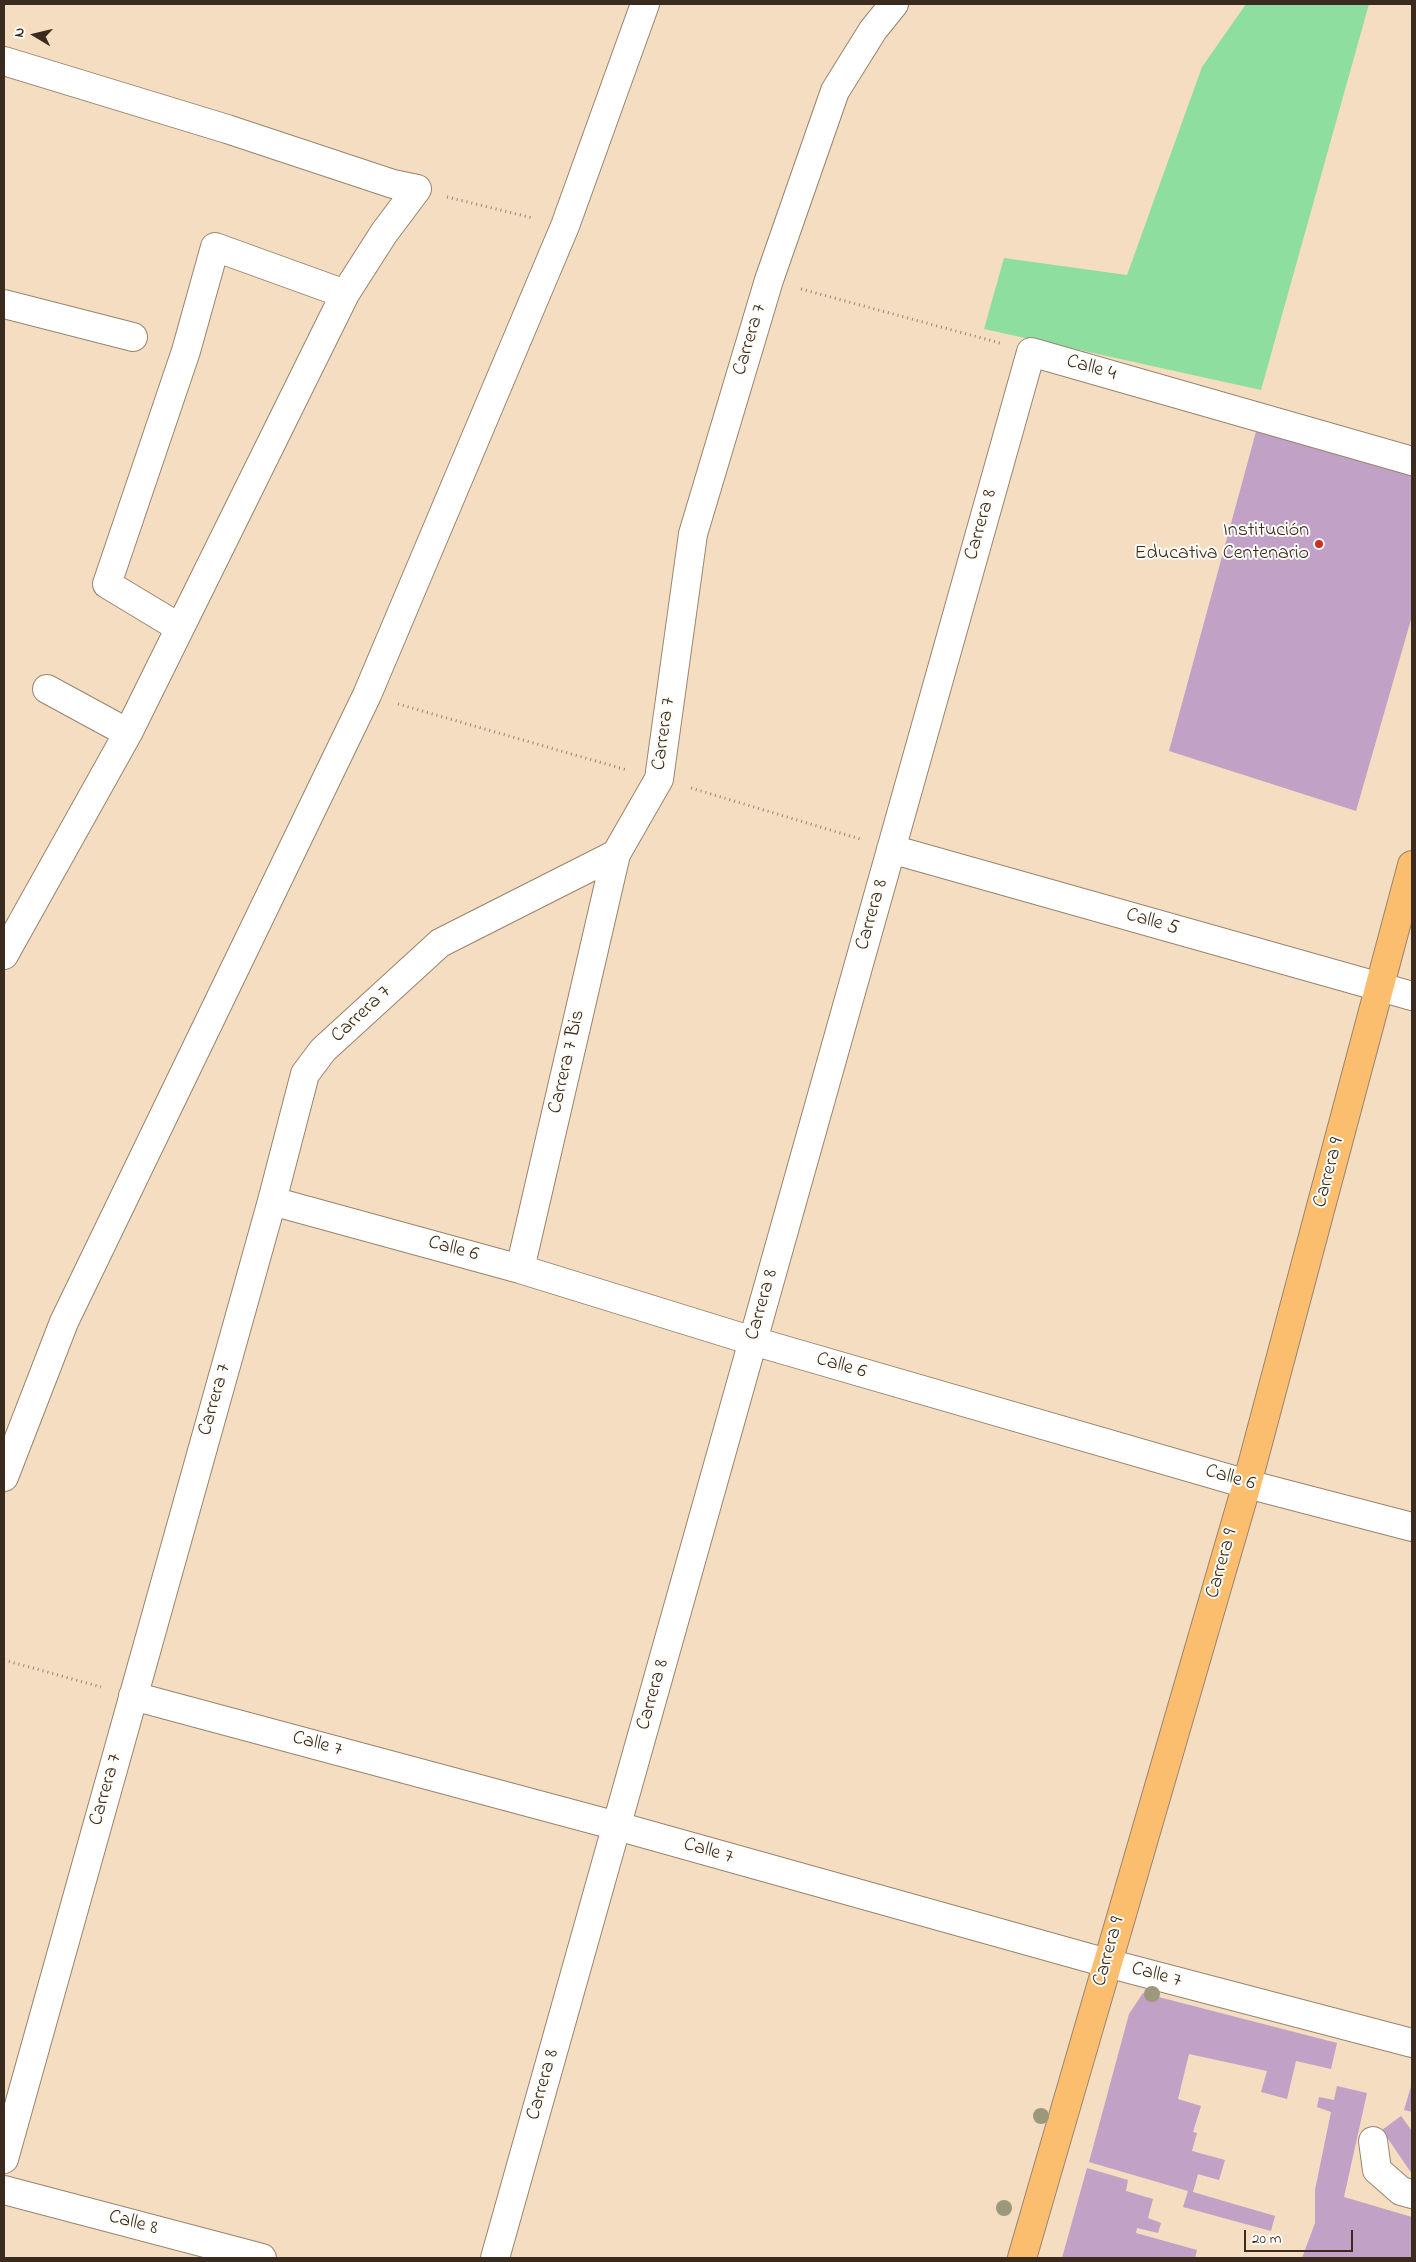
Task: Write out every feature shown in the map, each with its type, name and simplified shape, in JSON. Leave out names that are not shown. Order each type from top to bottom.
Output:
[{"type":"main road","name":"Carrera 9","points":[[1022,2258],[1247,1484],[1412,865]]},
{"type":"street","name":"Carrera 7","points":[[4,2159],[306,1074],[323,1050],[440,943],[616,854],[659,779],[693,534],[769,280],[835,91],[873,30],[894,4]]},
{"type":"street","points":[[4,1477],[64,1322],[367,695],[566,226],[645,8]]},
{"type":"street","points":[[4,61],[227,129],[394,184],[417,189],[384,233],[345,294],[128,733],[4,955]]},
{"type":"street","points":[[180,628],[108,584],[186,351],[215,247],[345,294]]},
{"type":"street","points":[[4,304],[132,338]]},
{"type":"street","name":"Calle 4","points":[[1031,352],[1412,461]]},
{"type":"street","name":"Carrera 8","points":[[495,2258],[1031,352]]},
{"type":"street","points":[[47,689],[128,733]]},
{"type":"street","name":"Calle 5","points":[[891,848],[1412,996]]},
{"type":"street","name":"Carrera 7 Bis","points":[[520,1269],[616,854]]},
{"type":"street","name":"Calle 6","points":[[272,1201],[520,1269],[753,1341],[1247,1484],[1412,1527]]},
{"type":"street","name":"Calle 7","points":[[133,1696],[617,1826],[1107,1964],[1412,2043]]},
{"type":"street","points":[[1373,2141],[1377,2170],[1401,2191],[1412,2194]]},
{"type":"street","name":"Calle 8","points":[[4,2190],[262,2258]]},
{"type":"path","points":[[417,189],[566,226]]},
{"type":"path","points":[[769,280],[1031,352]]},
{"type":"path","points":[[4,1660],[133,1696]]},
{"type":"green space","points":[[1246,4],[1369,4],[1261,390],[984,329],[1004,258],[1127,275],[1202,67]]},
{"type":"building","name":"Institución Educativa Centenario","points":[[1260,417],[1412,473],[1412,616],[1356,811],[1169,751]]},
{"type":"building","points":[[1143,1993],[1337,2043],[1331,2069],[1296,2061],[1287,2099],[1261,2092],[1267,2071],[1189,2054],[1178,2099],[1201,2106],[1193,2132],[1197,2133],[1192,2151],[1225,2160],[1219,2180],[1198,2174],[1193,2192],[1275,2216],[1271,2231],[1183,2207],[1188,2191],[1089,2162],[1129,2014]]},
{"type":"building","points":[[1412,2083],[1412,2112],[1404,2110]]},
{"type":"building","points":[[1337,2086],[1367,2093],[1344,2197],[1412,2217],[1412,2258],[1302,2258],[1315,2223],[1315,2190],[1331,2112],[1317,2107],[1319,2097],[1334,2100]]},
{"type":"building","points":[[1401,2116],[1412,2131],[1412,2174],[1382,2130]]},
{"type":"building","points":[[1087,2168],[1128,2180],[1126,2191],[1153,2199],[1148,2218],[1161,2223],[1158,2233],[1137,2228],[1136,2233],[1197,2250],[1195,2258],[1062,2258]]},
{"type":"place","name":"Institución Educativa Centenario","points":[[1319,544]]}]
